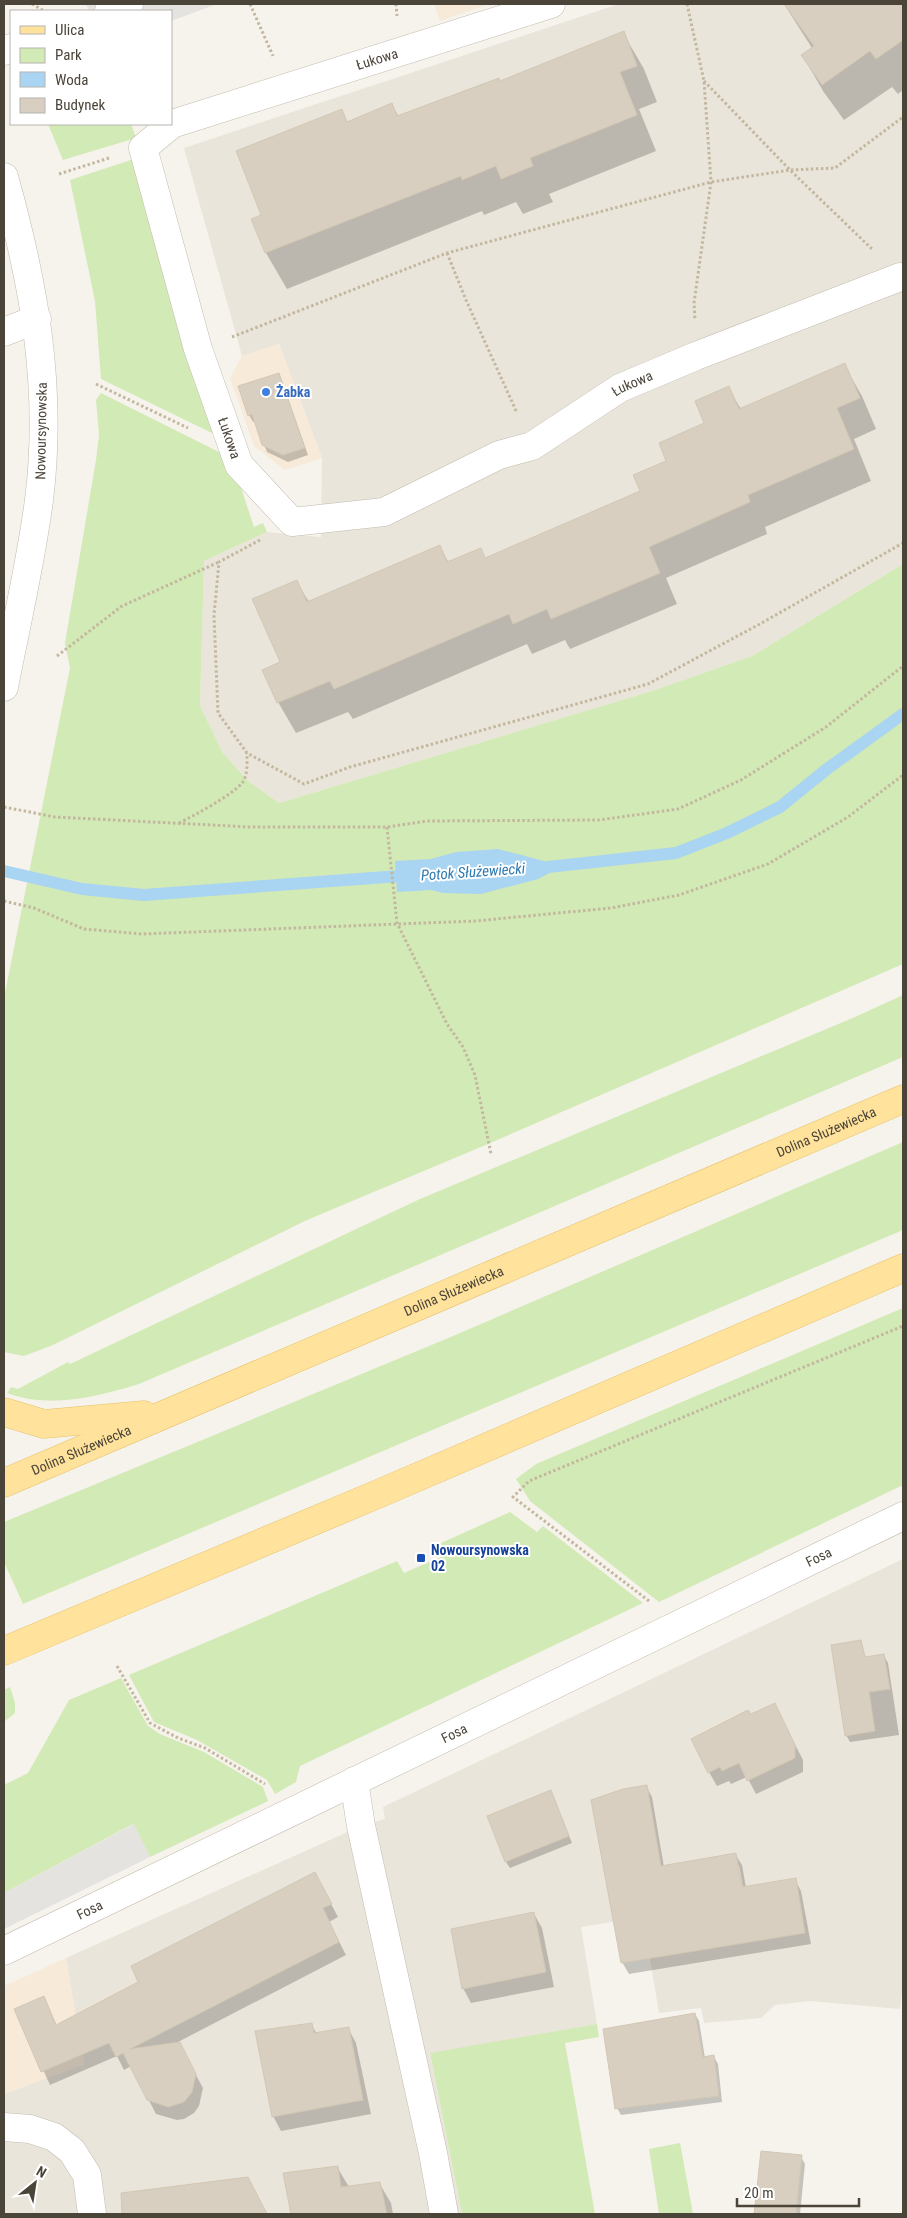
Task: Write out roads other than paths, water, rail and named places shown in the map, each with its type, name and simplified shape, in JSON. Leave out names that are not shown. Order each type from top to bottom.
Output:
[{"type":"main road","name":"Dolina Służewiecka","points":[[4,1483],[903,1099]]},
{"type":"main road","points":[[4,1651],[378,1494],[903,1268]]},
{"type":"main road","points":[[4,1412],[44,1424],[170,1412]]},
{"type":"street","points":[[111,10],[129,4]]},
{"type":"street","name":"Łukowa","points":[[172,124],[552,4]]},
{"type":"street","name":"Łukowa","points":[[171,125],[143,148],[198,349],[239,465],[292,522],[384,512],[499,455],[532,446],[620,388],[696,356],[900,277]]},
{"type":"street","name":"Nowoursynowska","points":[[4,177],[22,241],[37,319],[43,388],[43,446],[39,500],[4,687]]},
{"type":"street","points":[[4,332],[37,319]]},
{"type":"street","name":"Fosa","points":[[4,1951],[678,1623],[903,1516]]},
{"type":"street","points":[[354,1781],[361,1826],[433,2153],[444,2214]]},
{"type":"street","points":[[4,2127],[30,2129],[54,2137],[72,2151],[87,2175],[92,2214]]},
{"type":"water","points":[[498,849],[563,866],[538,879],[481,894],[443,893],[431,890],[397,892],[395,861],[431,859],[456,852]]},
{"type":"waterway","name":"Potok Służewiecki","points":[[548,867],[676,853],[727,833],[780,807],[827,769],[903,714]]},
{"type":"waterway","name":"Potok Służewiecki","points":[[4,871],[82,889],[144,895],[413,875]]},
{"type":"place","name":"Żabka","points":[[266,392]]},
{"type":"place","name":"Nowoursynowska 02","points":[[421,1558]]}]
